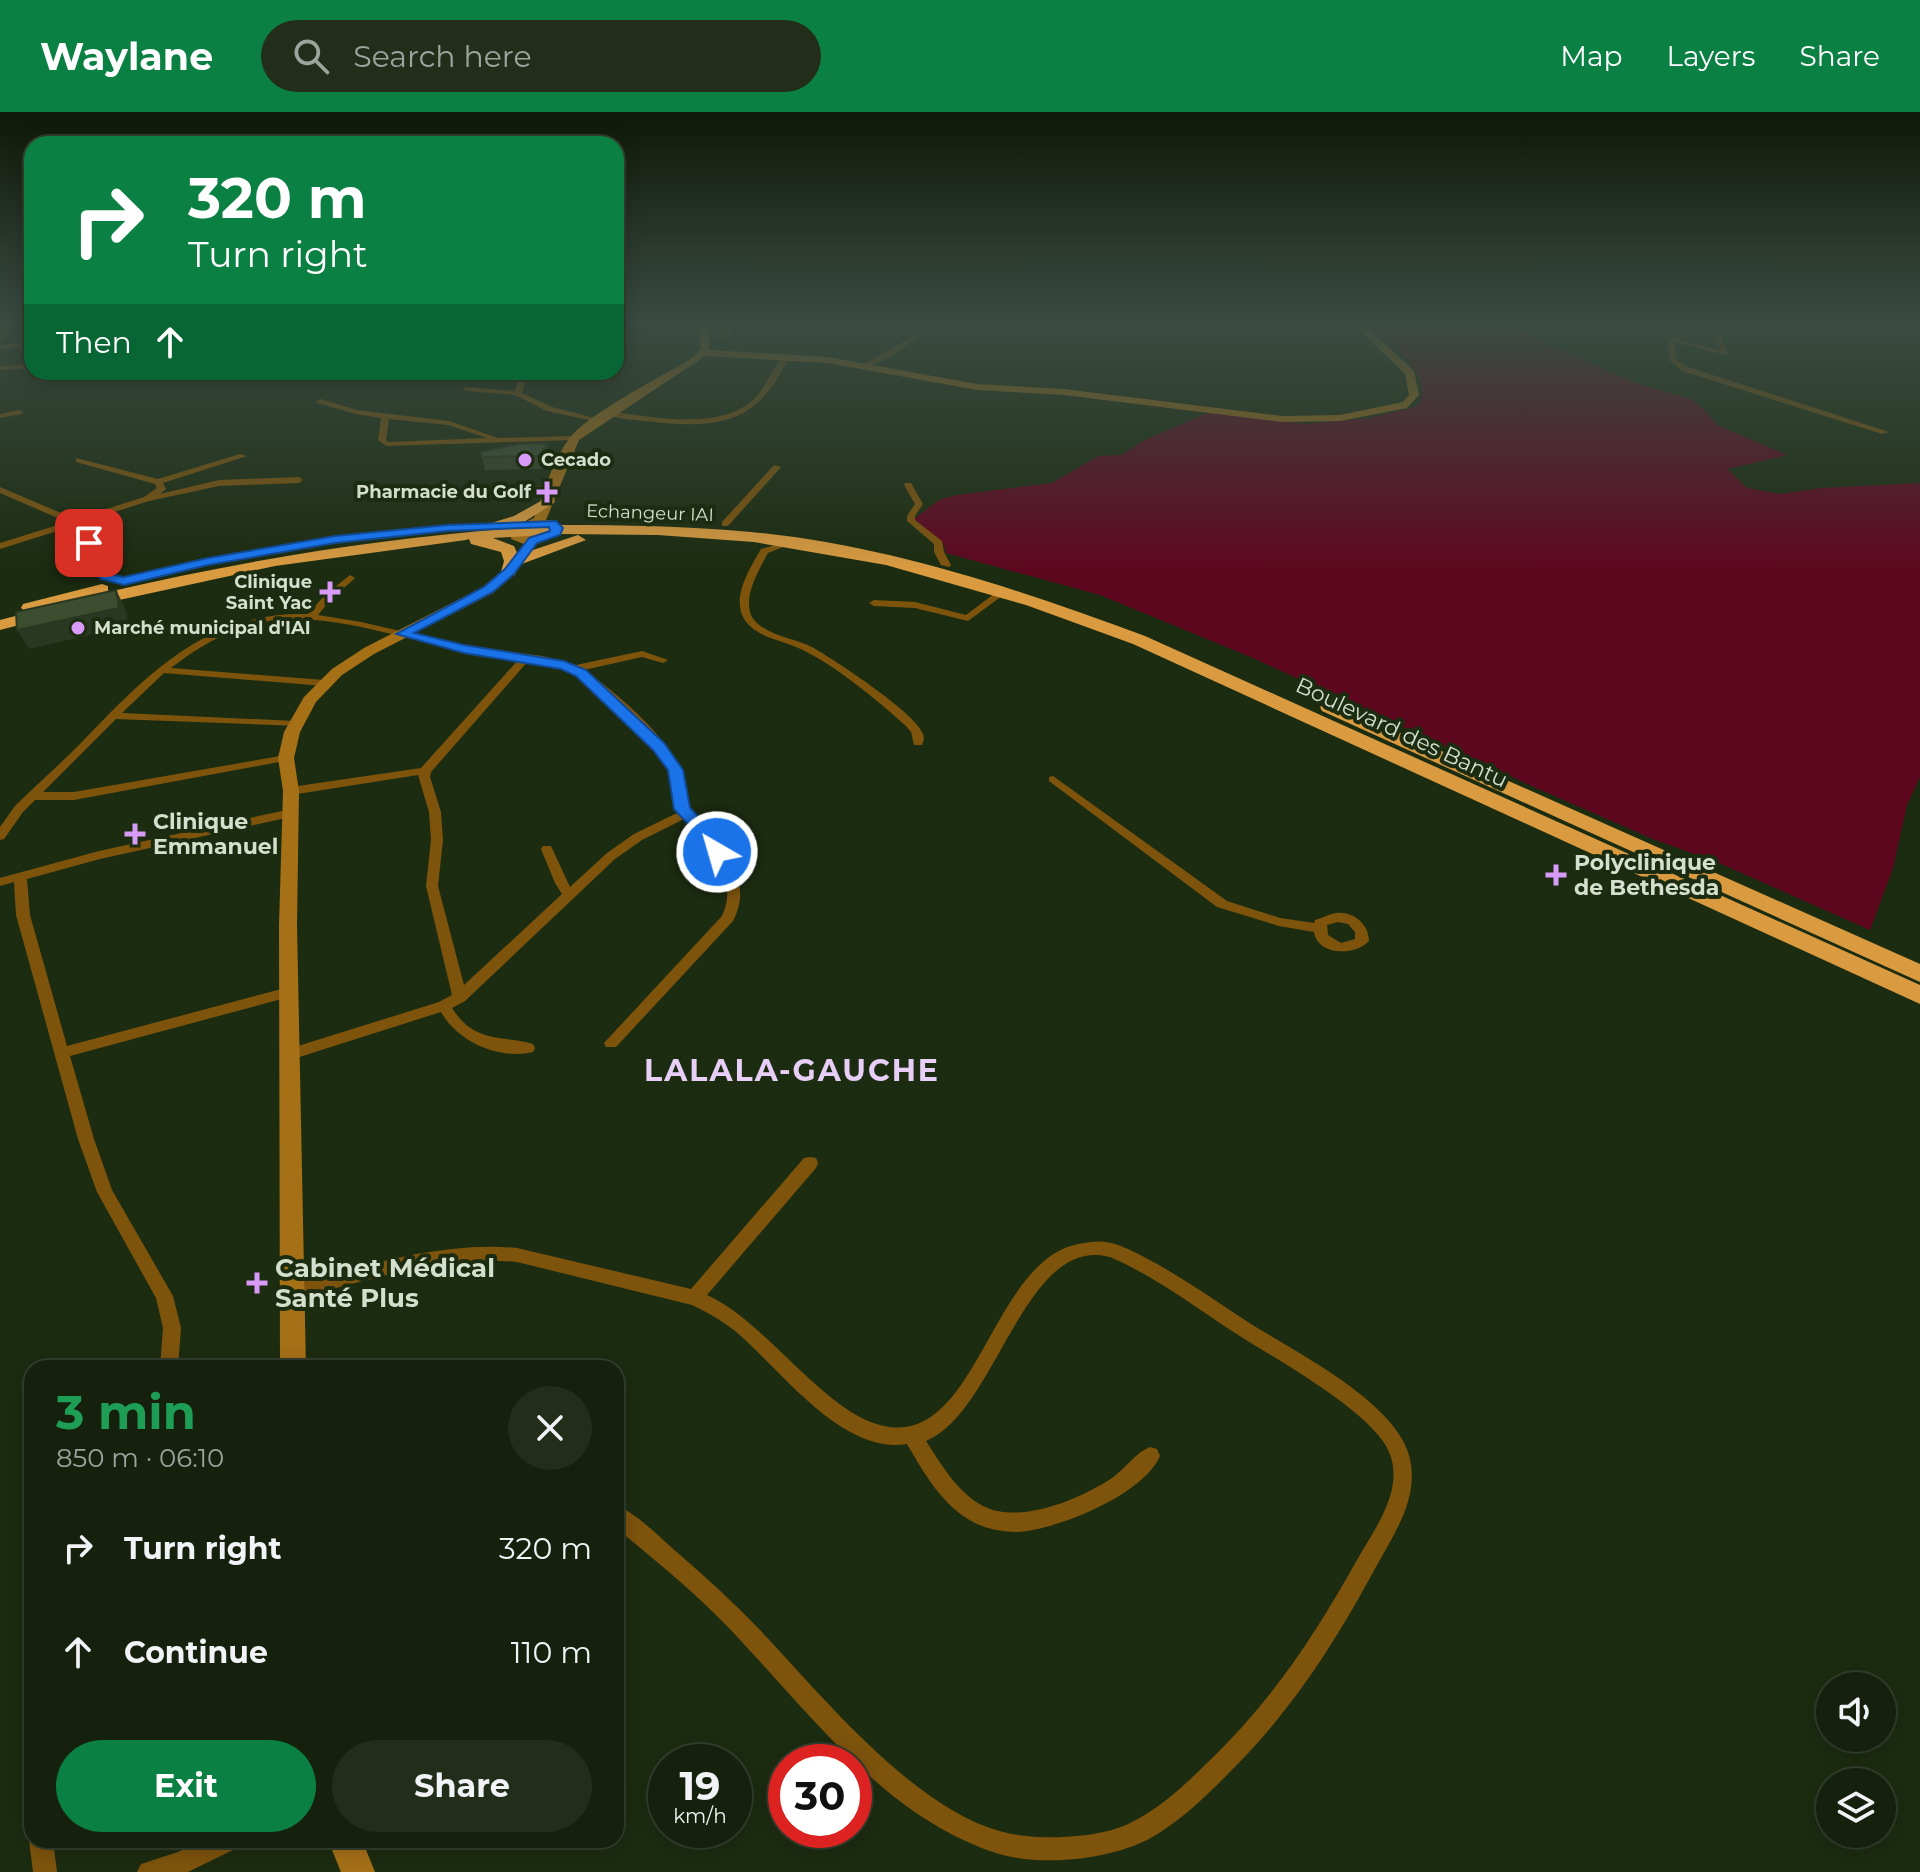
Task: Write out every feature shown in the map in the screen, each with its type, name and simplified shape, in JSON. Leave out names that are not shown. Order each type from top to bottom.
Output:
[{"type":"highway","points":[[478,534],[508,549],[512,555],[535,530],[567,518],[605,522],[725,524],[856,541],[906,552],[943,570]]},
{"type":"highway","points":[[24,618],[310,559],[478,534],[519,519],[559,544],[599,538]]},
{"type":"highway","points":[[0,616],[131,581],[335,539],[535,530],[599,538],[713,541],[778,547],[943,570]]},
{"type":"highway","name":"Echangeur IAI","points":[[165,576],[331,550],[499,532],[673,532],[851,549]]},
{"type":"highway","name":"Boulevard des Bantu","points":[[851,549],[1064,599],[1259,675],[1920,974]]},
{"type":"highway","name":"Boulevard des Bantu","points":[[943,570],[1001,593],[1068,613],[1199,666],[1920,995]]},
{"type":"highway","points":[[103,574],[107,579],[131,581]]},
{"type":"highway","points":[[0,625],[165,576]]},
{"type":"street","points":[[334,405],[356,412],[449,423],[499,439]]},
{"type":"street","points":[[544,405],[598,420]]},
{"type":"street","points":[[293,1360],[289,992],[291,791],[286,758],[295,724],[309,700],[324,683],[352,661],[488,590],[535,530],[567,450],[575,438],[622,405]]},
{"type":"street","points":[[608,413],[684,420],[734,415],[748,405]]},
{"type":"street","points":[[1171,405],[1283,419],[1340,418],[1406,405]]},
{"type":"street","points":[[1800,405],[1885,432]]},
{"type":"street","points":[[0,416],[19,412]]},
{"type":"street","points":[[385,416],[382,440],[386,444],[575,438]]},
{"type":"street","points":[[79,460],[132,472],[158,482],[243,456]]},
{"type":"street","points":[[725,524],[777,467]]},
{"type":"street","points":[[0,546],[147,499],[219,483],[299,480]]},
{"type":"street","points":[[147,499],[162,489],[158,482]]},
{"type":"street","points":[[908,485],[919,502],[911,521],[939,543],[943,570]]},
{"type":"street","points":[[0,490],[75,522],[103,574]]},
{"type":"street","points":[[437,494],[475,490],[535,530]]},
{"type":"street","points":[[778,547],[764,551],[749,584],[745,611],[751,622],[803,646],[850,676],[907,721],[915,730],[918,743]]},
{"type":"street","points":[[310,618],[350,578]]},
{"type":"street","points":[[874,603],[915,605],[968,618],[1001,593]]},
{"type":"street","points":[[0,836],[31,796],[161,670],[197,644],[246,623],[276,617],[310,618],[574,669],[642,654],[663,660]]},
{"type":"street","points":[[460,997],[432,886],[437,840],[435,812],[425,771],[525,659]]},
{"type":"street","points":[[574,669],[628,715],[658,747],[675,770],[685,814],[707,835],[735,885],[736,903],[728,918],[611,1043]]},
{"type":"street","points":[[161,670],[324,683]]},
{"type":"street","points":[[114,716],[295,724]]},
{"type":"street","points":[[31,796],[74,796],[286,758]]},
{"type":"street","points":[[291,791],[425,771]]},
{"type":"street","points":[[1053,779],[1222,904],[1279,922],[1318,928]]},
{"type":"street","points":[[0,810],[19,809]]},
{"type":"street","points":[[0,882],[99,855],[291,813]]},
{"type":"street","points":[[290,1054],[444,1006],[460,997],[626,844],[685,814]]},
{"type":"street","points":[[547,849],[569,894]]},
{"type":"street","points":[[20,877],[23,915],[86,1139],[105,1192],[164,1296],[172,1328],[170,1360]]},
{"type":"street","points":[[61,1053],[289,992]]},
{"type":"street","points":[[444,1006],[453,1024],[464,1034],[491,1044],[528,1048]]},
{"type":"street","points":[[694,1298],[810,1163]]},
{"type":"street","points":[[294,1291],[415,1261],[495,1253],[517,1255],[694,1298],[719,1309],[743,1328],[777,1363],[845,1417],[890,1437],[913,1436],[936,1425],[963,1399],[1021,1299],[1048,1267],[1068,1254],[1092,1246],[1110,1249],[1161,1276],[1301,1365],[1375,1418],[1398,1446],[1403,1482],[1389,1523],[1322,1643],[1271,1712],[1184,1800],[1132,1836],[1065,1849],[1000,1843],[940,1817],[892,1780],[725,1609],[624,1521]]},
{"type":"street","points":[[913,1436],[935,1472],[960,1501],[981,1516],[1014,1522],[1089,1503],[1121,1483],[1150,1456]]},
{"type":"street","points":[[42,1848],[45,1872]]},
{"type":"street","points":[[149,1872],[181,1863],[212,1848]]},
{"type":"street","points":[[348,1848],[358,1872]]},
{"type":"shaded area","points":[[1699,405],[1717,425],[1787,455],[1727,469],[1747,488],[1780,494],[1821,488],[1920,483],[1920,777],[1907,805],[1893,868],[1870,930],[1719,863],[1653,839],[1534,787],[1253,658],[1100,595],[946,553],[944,545],[914,519],[939,500],[956,495],[1052,483],[1099,456],[1121,455],[1147,439],[1210,412],[1306,424],[1370,418],[1418,406]]},
{"type":"building","points":[[547,443],[541,456],[482,457],[481,452],[518,444]]},
{"type":"building","points":[[116,590],[119,608],[17,630],[16,612]]},
{"type":"place","name":"Cecado","points":[[525,460]]},
{"type":"place","name":"Pharmacie du Golf","points":[[547,492]]},
{"type":"place","name":"Clinique Saint Yac","points":[[330,592]]},
{"type":"place","name":"Marché municipal d'IAI","points":[[78,628]]},
{"type":"place","name":"Clinique Emmanuel","points":[[135,834]]},
{"type":"place","name":"Polyclinique de Bethesda","points":[[1556,875]]},
{"type":"place","name":"Cabinet Médical Santé Plus","points":[[257,1283]]},
{"type":"district","name":"LALALA-GAUCHE","points":[[792,1071]]},
{"type":"route","points":[[89,543],[104,577],[124,581],[335,539],[447,528],[539,522],[552,524],[557,531],[546,539],[533,541],[509,572],[488,590],[402,634],[464,649],[564,665],[581,673],[658,747],[675,770],[682,809],[707,835],[717,852]]}]
